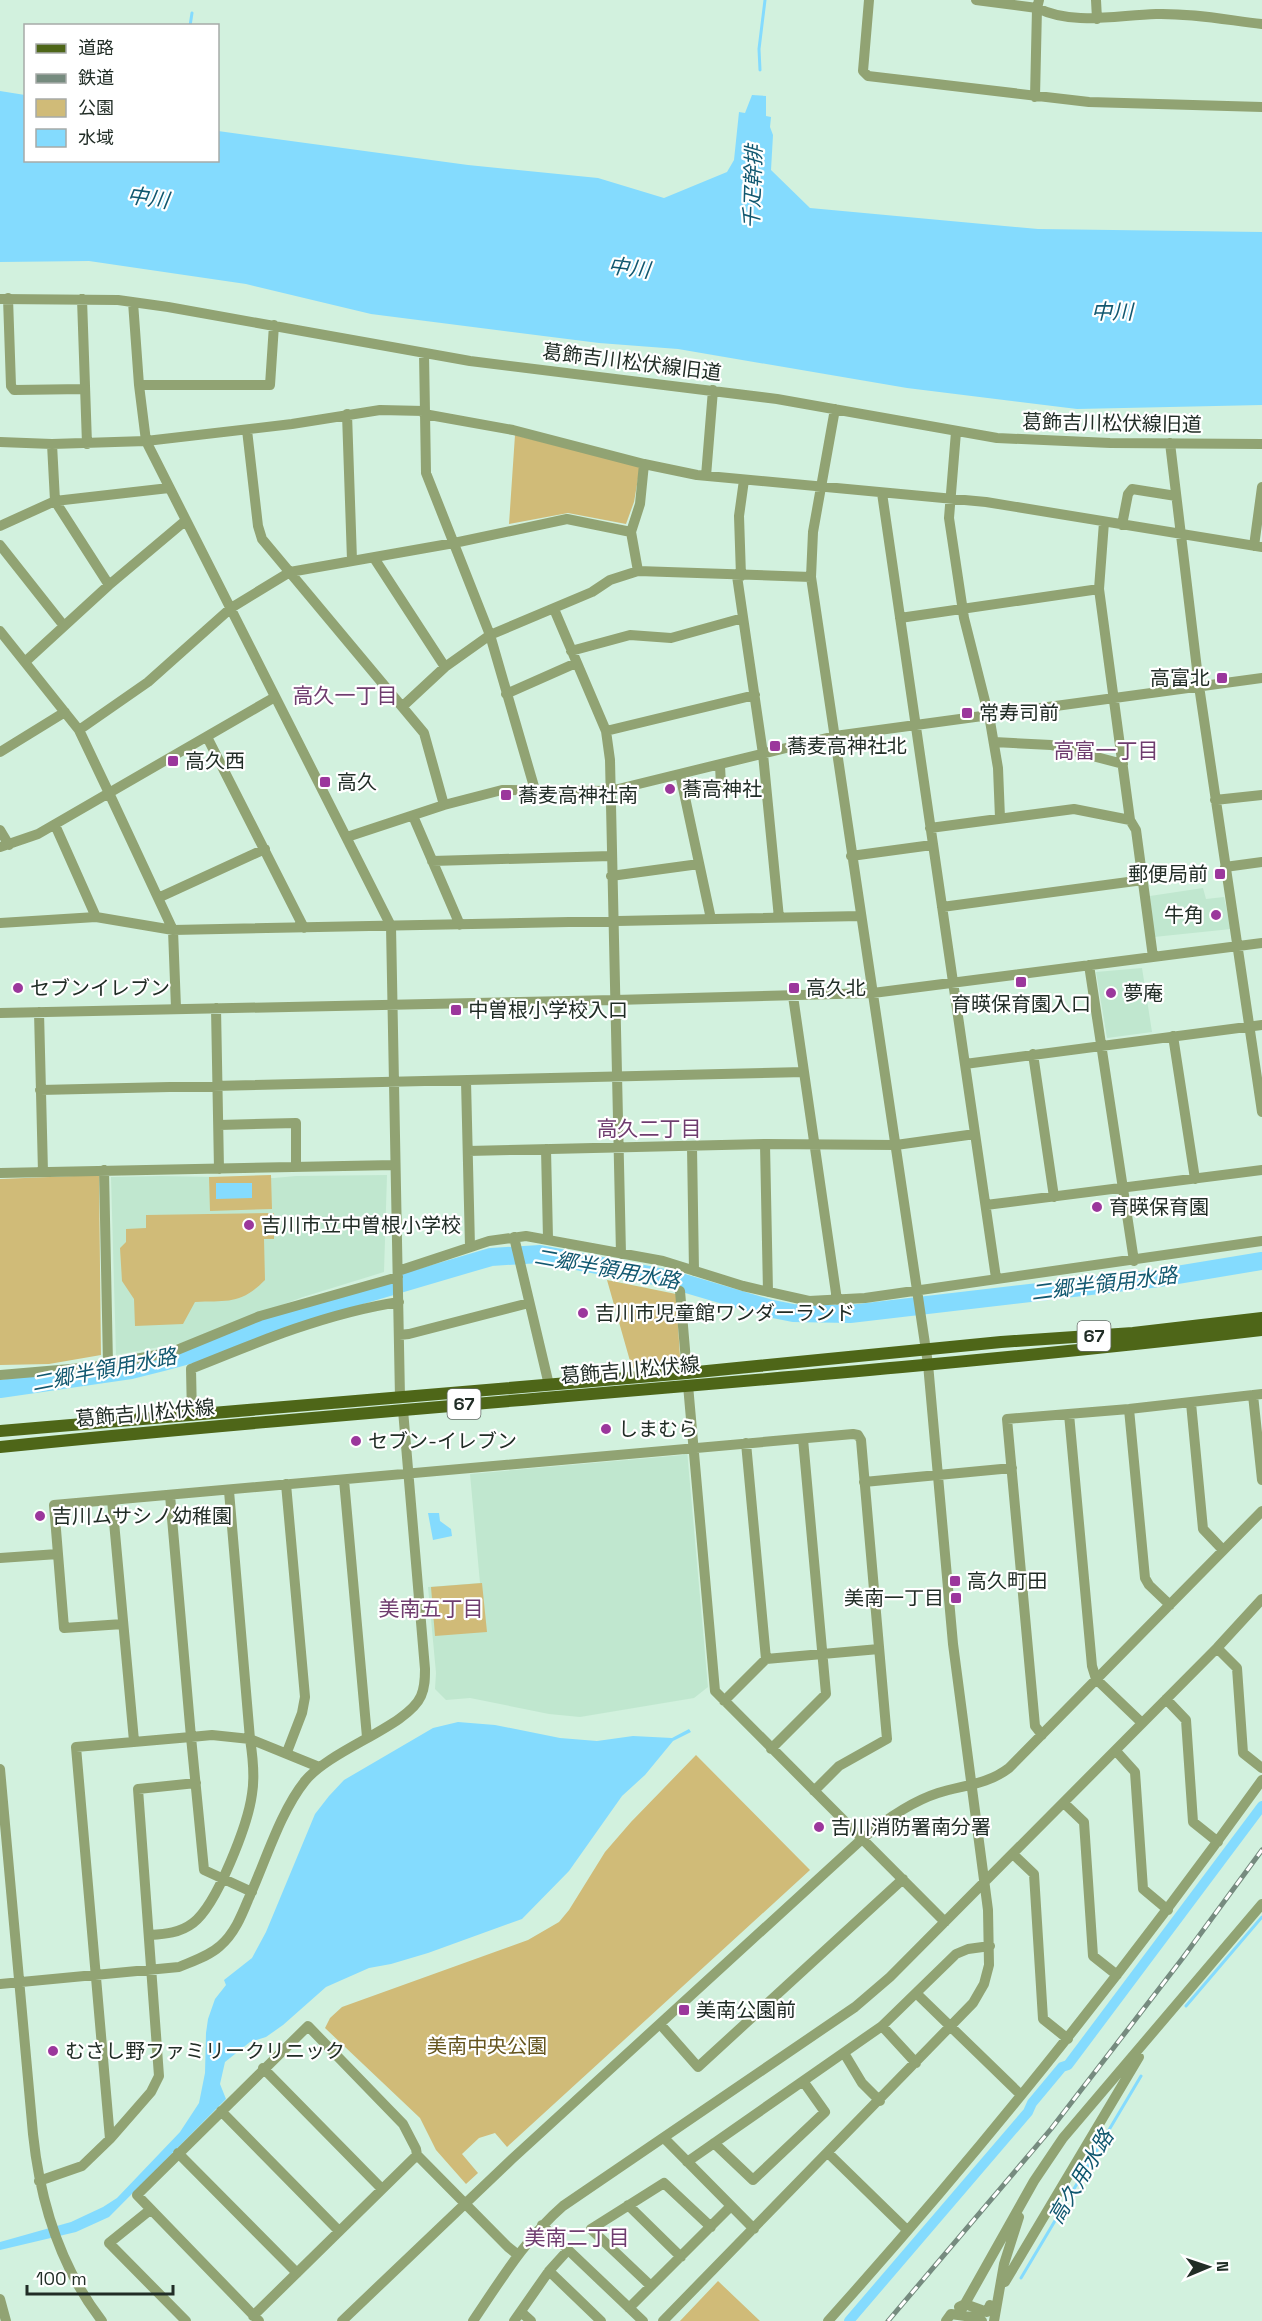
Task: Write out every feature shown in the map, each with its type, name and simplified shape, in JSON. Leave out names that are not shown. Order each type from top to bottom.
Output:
[{"type":"main road","name":"葛飾吉川松伏線","points":[[0,1447],[401,1404],[688,1379],[926,1349],[1133,1333],[1262,1318]]},
{"type":"main road","name":"葛飾吉川松伏線","points":[[0,1431],[192,1416],[401,1404],[549,1385],[928,1364],[1038,1355],[1262,1330]]},
{"type":"street","points":[[870,0],[863,71],[868,76],[1035,97],[1121,105],[1262,107]]},
{"type":"street","points":[[976,0],[1038,4],[1046,12],[1072,17],[1097,19],[1157,14],[1262,24]]},
{"type":"street","points":[[1096,0],[1097,19]]},
{"type":"street","points":[[1035,97],[1038,4]]},
{"type":"street","points":[[4,298],[11,386],[14,390],[85,389]]},
{"type":"street","name":"葛飾吉川松伏線旧道","points":[[4,298],[133,302],[424,353],[713,390],[835,409],[956,432],[1031,441],[1262,444]]},
{"type":"street","points":[[82,299],[87,444]]},
{"type":"street","points":[[0,1984],[179,1967],[202,1958],[220,1947],[236,1927],[295,1797],[306,1781],[320,1767],[402,1717],[421,1698],[425,1685],[409,1474],[401,1404],[391,926],[146,441],[133,302]]},
{"type":"street","points":[[139,385],[270,385],[274,326]]},
{"type":"street","points":[[424,353],[426,473],[490,636],[535,790]]},
{"type":"street","points":[[706,476],[713,390]]},
{"type":"street","points":[[663,2321],[952,2026],[973,2003],[984,1984],[989,1965],[990,1946],[985,1881],[953,1644],[939,1475],[919,1293],[851,856],[811,577],[813,532],[835,409]]},
{"type":"street","points":[[0,442],[87,444],[146,441],[247,430],[380,410],[424,412],[513,430],[644,464],[706,476],[986,502],[1260,547],[1262,487]]},
{"type":"street","points":[[347,414],[352,560]]},
{"type":"street","points":[[247,430],[262,539],[424,733],[444,805]]},
{"type":"street","points":[[956,432],[949,518],[962,609],[994,742],[998,768],[1000,818]]},
{"type":"street","points":[[1170,443],[1199,686],[1262,1112]]},
{"type":"street","points":[[52,444],[55,501],[109,585]]},
{"type":"street","points":[[638,571],[631,532],[640,504],[644,464]]},
{"type":"street","points":[[744,480],[739,516],[739,576],[763,754],[779,918]]},
{"type":"street","points":[[0,526],[55,501],[169,488]]},
{"type":"street","points":[[1122,525],[1128,494],[1132,489],[1176,496]]},
{"type":"street","points":[[882,493],[996,1278]]},
{"type":"street","points":[[79,729],[141,688],[231,608],[290,572],[454,543],[567,519],[631,532]]},
{"type":"street","points":[[26,661],[109,585],[185,521]]},
{"type":"street","points":[[1104,522],[1099,589],[1130,820],[1136,830],[1153,957]]},
{"type":"street","points":[[0,545],[64,626]]},
{"type":"street","points":[[374,558],[445,667]]},
{"type":"street","points":[[403,706],[445,667],[490,636],[592,592],[610,580],[638,571],[811,577]]},
{"type":"street","points":[[900,618],[1099,589]]},
{"type":"street","points":[[554,609],[606,731],[610,760],[621,1254]]},
{"type":"street","points":[[571,651],[630,635],[671,638],[743,618]]},
{"type":"street","points":[[0,631],[79,729],[173,930],[176,1008]]},
{"type":"street","points":[[507,694],[576,663]]},
{"type":"street","points":[[347,837],[444,805],[502,790],[610,791],[835,736],[1262,678]]},
{"type":"street","points":[[606,731],[755,695]]},
{"type":"street","points":[[0,830],[5,846],[38,834],[275,697]]},
{"type":"street","points":[[0,752],[65,712]]},
{"type":"street","points":[[207,737],[303,928]]},
{"type":"street","points":[[994,742],[1051,745],[1123,764]]},
{"type":"street","points":[[684,792],[715,789],[721,786],[720,765]]},
{"type":"street","points":[[680,774],[711,920]]},
{"type":"street","points":[[1215,800],[1262,795]]},
{"type":"street","points":[[930,828],[1074,809],[1130,820]]},
{"type":"street","points":[[412,816],[460,925]]},
{"type":"street","points":[[55,825],[96,917]]},
{"type":"street","points":[[851,856],[932,845]]},
{"type":"street","points":[[158,898],[265,849]]},
{"type":"street","points":[[432,861],[611,856]]},
{"type":"street","points":[[1226,867],[1262,862]]},
{"type":"street","points":[[611,876],[699,864]]},
{"type":"street","points":[[942,907],[1143,879]]},
{"type":"street","points":[[0,923],[96,917],[173,930],[861,916]]},
{"type":"street","points":[[0,1013],[873,993],[1262,943]]},
{"type":"street","points":[[1089,965],[1134,1261]]},
{"type":"street","points":[[793,996],[837,1300]]},
{"type":"street","points":[[216,1008],[219,1169]]},
{"type":"street","points":[[39,1012],[43,1172]]},
{"type":"street","points":[[965,1064],[1262,1025]]},
{"type":"street","points":[[1173,1036],[1195,1179]]},
{"type":"street","points":[[1033,1054],[1054,1197]]},
{"type":"street","points":[[40,1090],[804,1072]]},
{"type":"street","points":[[466,1081],[470,1246]]},
{"type":"street","points":[[219,1125],[296,1123],[296,1167]]},
{"type":"street","points":[[468,1151],[765,1144],[896,1145],[975,1134]]},
{"type":"street","points":[[765,1144],[768,1292]]},
{"type":"street","points":[[692,1146],[694,1271]]},
{"type":"street","points":[[546,1149],[548,1239]]},
{"type":"street","points":[[0,1173],[395,1165]]},
{"type":"street","points":[[104,1170],[108,1365]]},
{"type":"street","points":[[986,1205],[1262,1170]]},
{"type":"street","points":[[514,1237],[549,1385]]},
{"type":"street","points":[[0,1375],[108,1365],[172,1353],[260,1316],[398,1274],[470,1246],[514,1237],[548,1239],[663,1261],[768,1292],[809,1301],[919,1293],[996,1278],[1134,1261],[1262,1241]]},
{"type":"street","points":[[680,1291],[692,1449],[715,1691],[945,1922]]},
{"type":"street","points":[[192,1416],[190,1369],[294,1330],[398,1299]]},
{"type":"street","points":[[399,1335],[529,1303]]},
{"type":"street","points":[[1042,1735],[1035,1726],[1007,1419],[1258,1395],[1262,1480]]},
{"type":"street","points":[[1191,1403],[1203,1529],[1223,1550]]},
{"type":"street","points":[[1130,1409],[1145,1578],[1149,1585],[1170,1605]]},
{"type":"street","points":[[1069,1414],[1092,1666],[1096,1679],[1142,1723]]},
{"type":"street","points":[[123,1624],[64,1628],[54,1505],[858,1435],[861,1440],[887,1739],[839,1766],[814,1791]]},
{"type":"street","points":[[771,1749],[826,1694],[803,1439]]},
{"type":"street","points":[[746,1443],[766,1659]]},
{"type":"street","points":[[864,1482],[1012,1468]]},
{"type":"street","points":[[344,1480],[368,1737]]},
{"type":"street","points":[[286,1484],[305,1697],[302,1713],[287,1752]]},
{"type":"street","points":[[150,1935],[177,1932],[194,1923],[211,1903],[243,1831],[249,1809],[254,1778],[229,1491]]},
{"type":"street","points":[[170,1495],[204,1870],[252,1892]]},
{"type":"street","points":[[112,1500],[134,1741]]},
{"type":"street","points":[[342,2321],[464,2203],[862,1839],[892,1815],[914,1803],[936,1793],[988,1781],[1000,1775],[1262,1511]]},
{"type":"street","points":[[0,1558],[58,1554]]},
{"type":"street","points":[[472,2321],[518,2255],[542,2225],[563,2206],[855,2007],[890,1977],[1116,1751],[1262,1599]]},
{"type":"street","points":[[1217,1648],[1237,1668],[1243,1753],[1262,1768]]},
{"type":"street","points":[[724,1701],[766,1659],[879,1649]]},
{"type":"street","points":[[1166,1699],[1186,1720],[1192,1822],[1218,1842]]},
{"type":"street","points":[[110,2139],[76,1747],[212,1735],[250,1739],[320,1767]]},
{"type":"street","points":[[1116,1751],[1135,1772],[1143,1889],[1168,1910]]},
{"type":"street","points":[[0,1769],[39,2181],[47,2212],[59,2243],[86,2300],[102,2321]]},
{"type":"street","points":[[828,2321],[1068,2039],[1168,1910],[1262,1780]]},
{"type":"street","points":[[39,2181],[82,2166],[110,2139],[151,2092],[159,2076],[138,1790],[196,1783]]},
{"type":"street","points":[[1064,1803],[1084,1822],[1093,1956],[1117,1976]]},
{"type":"street","points":[[1013,1854],[1034,1874],[1042,2019],[1068,2039]]},
{"type":"street","points":[[660,2024],[698,2067],[903,1880]]},
{"type":"street","points":[[990,2305],[987,2312],[961,2307],[1027,2194],[1063,2138],[1262,1904]]},
{"type":"street","points":[[687,2162],[882,2026],[956,1954],[968,1949],[990,1946]]},
{"type":"street","points":[[917,1994],[1022,2095]]},
{"type":"street","points":[[417,2155],[297,2272],[256,2318],[137,2195],[308,2026],[403,2124],[417,2155],[518,2255]]},
{"type":"street","points":[[882,2026],[916,2063]]},
{"type":"street","points":[[1005,2282],[1154,2031]]},
{"type":"street","points":[[844,2053],[862,2083],[880,2101]]},
{"type":"street","points":[[263,2068],[382,2189]]},
{"type":"street","points":[[714,2143],[753,2181],[825,2112],[803,2081]]},
{"type":"street","points":[[222,2111],[339,2231]]},
{"type":"street","points":[[664,2138],[754,2229]]},
{"type":"street","points":[[178,2153],[297,2272]]},
{"type":"street","points":[[828,2153],[907,2230]]},
{"type":"street","points":[[651,2286],[591,2229],[664,2183],[711,2227]]},
{"type":"street","points":[[994,2321],[1004,2264],[1027,2194]]},
{"type":"street","points":[[628,2205],[681,2257]]},
{"type":"street","points":[[629,2308],[731,2206]]},
{"type":"street","points":[[150,2210],[109,2243],[186,2321]]},
{"type":"street","points":[[542,2225],[643,2321]]},
{"type":"street","points":[[531,2321],[518,2316],[549,2271],[568,2250]]},
{"type":"street","points":[[549,2271],[601,2321]]},
{"type":"street","points":[[0,2299],[6,2321]]},
{"type":"street","points":[[946,2321],[951,2314],[979,2318],[982,2321]]},
{"type":"shaded area","points":[[1203,888],[1206,899],[1224,897],[1231,929],[1154,937],[1150,896]]},
{"type":"shaded area","points":[[1142,968],[1152,1032],[1107,1038],[1096,972]]},
{"type":"shaded area","name":"吉川市立中曽根小学校","points":[[387,1175],[384,1272],[303,1297],[181,1343],[116,1355],[111,1177],[274,1178]]},
{"type":"shaded area","points":[[687,1450],[708,1687],[694,1698],[580,1717],[549,1714],[470,1698],[446,1700],[435,1689],[436,1673],[428,1587],[480,1583],[470,1474],[683,1455]]},
{"type":"green space","points":[[515,435],[640,467],[634,502],[626,524],[568,513],[509,524]]},
{"type":"green space","points":[[99,1175],[101,1355],[49,1364],[0,1365],[0,1179]]},
{"type":"green space","points":[[271,1175],[272,1209],[210,1211],[209,1177]]},
{"type":"green space","points":[[274,1213],[274,1239],[264,1239],[265,1280],[256,1288],[233,1300],[195,1302],[183,1324],[135,1326],[134,1299],[122,1281],[120,1248],[126,1242],[126,1229],[146,1228],[146,1215]]},
{"type":"green space","points":[[607,1280],[676,1294],[680,1357],[677,1364],[632,1368]]},
{"type":"green space","points":[[482,1583],[487,1632],[435,1636],[431,1587]]},
{"type":"green space","name":"美南中央公園","points":[[696,1755],[810,1870],[507,2147],[495,2133],[479,2138],[462,2154],[478,2173],[466,2184],[436,2150],[420,2118],[325,2028],[330,2018],[342,2007],[528,1940],[559,1922],[605,1852]]},
{"type":"green space","points":[[718,2281],[760,2321],[680,2321]]},
{"type":"water","name":"中川","points":[[0,91],[24,95],[24,162],[219,162],[219,131],[468,165],[598,178],[664,198],[727,172],[734,160],[739,112],[745,113],[752,95],[766,96],[766,116],[771,117],[770,127],[773,135],[771,170],[810,208],[1038,229],[1262,232],[1262,405],[1077,409],[907,388],[678,349],[599,343],[371,314],[246,284],[89,261],[0,262]]},
{"type":"water","points":[[216,1183],[252,1183],[252,1198],[216,1199]]},
{"type":"water","points":[[428,1513],[439,1513],[440,1521],[451,1529],[452,1536],[433,1540]]},
{"type":"water","points":[[458,1722],[495,1725],[560,1738],[597,1741],[633,1736],[672,1738],[689,1729],[691,1732],[673,1741],[645,1775],[622,1796],[569,1871],[522,1919],[428,1953],[369,1968],[326,1987],[283,2025],[266,2037],[250,2042],[225,2062],[220,2084],[226,2099],[109,2217],[76,2232],[0,2250],[0,2242],[71,2222],[117,2198],[180,2132],[199,2103],[205,2073],[208,2019],[215,1999],[226,1985],[224,1980],[252,1958],[266,1932],[315,1814],[344,1780],[433,1728]]},
{"type":"waterway","name":"千疋幹排","points":[[760,70],[759,49],[765,0]]},
{"type":"waterway","points":[[190,24],[192,13]]},
{"type":"waterway","name":"二郷半領用水路","points":[[0,1389],[131,1370],[163,1362],[196,1353],[314,1309],[491,1257],[540,1254],[670,1279],[768,1308],[793,1313],[850,1314],[1159,1278],[1262,1261]]},
{"type":"waterway","points":[[849,2321],[1028,2112],[1032,2103],[1062,2067],[1068,2065],[1262,1806]]},
{"type":"waterway","name":"高久用水路","points":[[1186,2006],[1262,1917]]},
{"type":"waterway","name":"高久用水路","points":[[1021,2278],[1141,2076]]},
{"type":"railway","points":[[888,2321],[1051,2129],[1182,1959],[1262,1850]]},
{"type":"place","name":"高富北","points":[[1222,678]]},
{"type":"place","name":"常寿司前","points":[[967,713]]},
{"type":"place","name":"蕎麦高神社北","points":[[775,746]]},
{"type":"place","name":"高久西","points":[[173,761]]},
{"type":"place","name":"高久","points":[[325,782]]},
{"type":"place","name":"蕎高神社","points":[[670,789]]},
{"type":"place","name":"蕎麦高神社南","points":[[506,795]]},
{"type":"place","name":"郵便局前","points":[[1220,874]]},
{"type":"place","name":"牛角","points":[[1216,915]]},
{"type":"place","name":"育暎保育園入口","points":[[1021,982]]},
{"type":"place","name":"セブンイレブン","points":[[18,988]]},
{"type":"place","name":"高久北","points":[[794,988]]},
{"type":"place","name":"夢庵","points":[[1111,993]]},
{"type":"place","name":"中曽根小学校入口","points":[[456,1010]]},
{"type":"place","name":"育暎保育園","points":[[1097,1207]]},
{"type":"place","name":"吉川市立中曽根小学校","points":[[249,1225]]},
{"type":"place","name":"吉川市児童館ワンダーランド","points":[[583,1313]]},
{"type":"place","name":"しまむら","points":[[606,1429]]},
{"type":"place","name":"セブン-イレブン","points":[[356,1441]]},
{"type":"place","name":"吉川ムサシノ幼稚園","points":[[40,1516]]},
{"type":"place","name":"高久町田","points":[[955,1581]]},
{"type":"place","name":"美南一丁目","points":[[956,1598]]},
{"type":"place","name":"吉川消防署南分署","points":[[819,1827]]},
{"type":"place","name":"美南公園前","points":[[684,2010]]},
{"type":"place","name":"むさし野ファミリークリニック","points":[[53,2051]]},
{"type":"district","name":"高久一丁目","points":[[345,696]]},
{"type":"district","name":"高富一丁目","points":[[1106,751]]},
{"type":"district","name":"高久二丁目","points":[[649,1129]]},
{"type":"district","name":"美南五丁目","points":[[431,1609]]},
{"type":"district","name":"美南二丁目","points":[[577,2238]]}]
